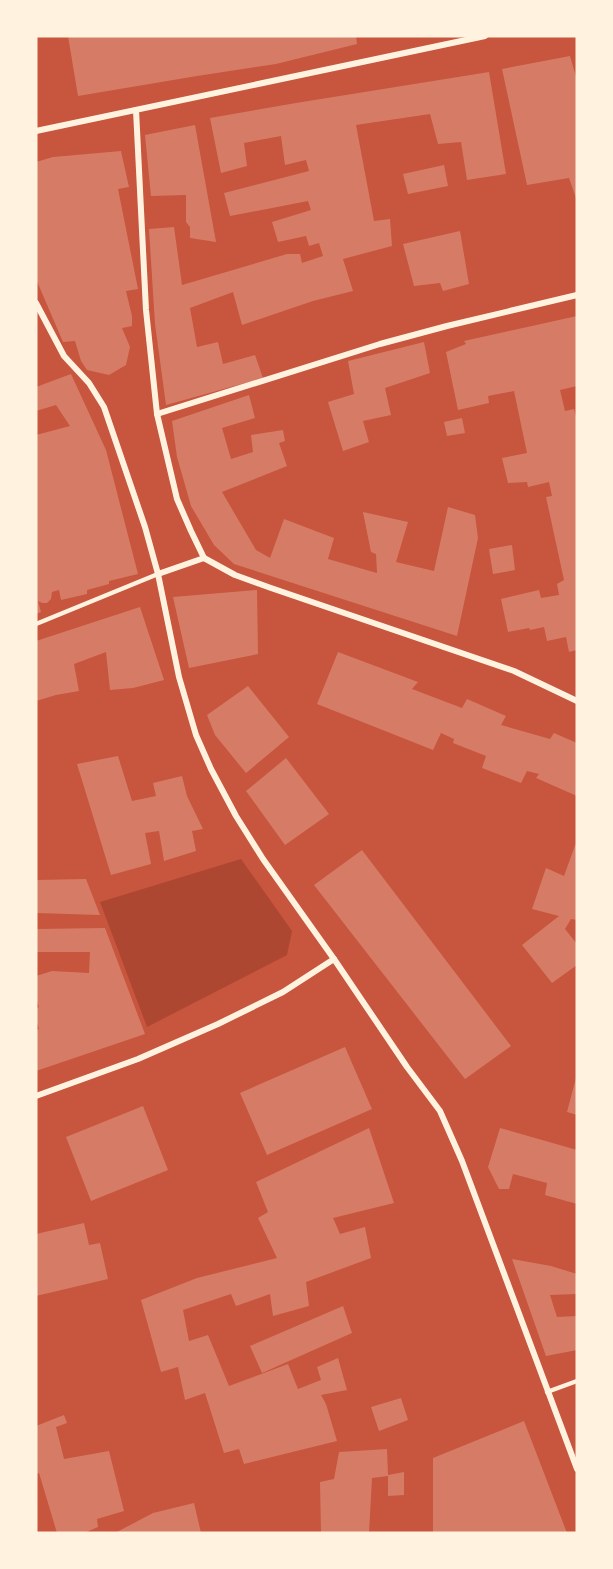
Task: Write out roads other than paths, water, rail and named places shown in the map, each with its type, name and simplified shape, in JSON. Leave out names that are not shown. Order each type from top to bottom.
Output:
[{"type":"street","points":[[36,129],[485,36]]},
{"type":"street","points":[[136,110],[146,310],[157,414],[177,499],[204,558],[236,575],[271,588],[514,671],[577,701]]},
{"type":"street","points":[[157,414],[380,344],[577,295]]},
{"type":"street","points":[[36,303],[64,356],[89,383],[104,407],[145,527],[158,574],[179,677],[196,735],[211,769],[263,859],[440,1111],[462,1161],[577,1468]]},
{"type":"street","points":[[158,574],[204,558]]},
{"type":"street","points":[[36,1096],[138,1059],[218,1024],[283,992],[334,958]]},
{"type":"lane","points":[[36,624],[158,574]]},
{"type":"lane","points":[[548,1392],[577,1381]]}]
